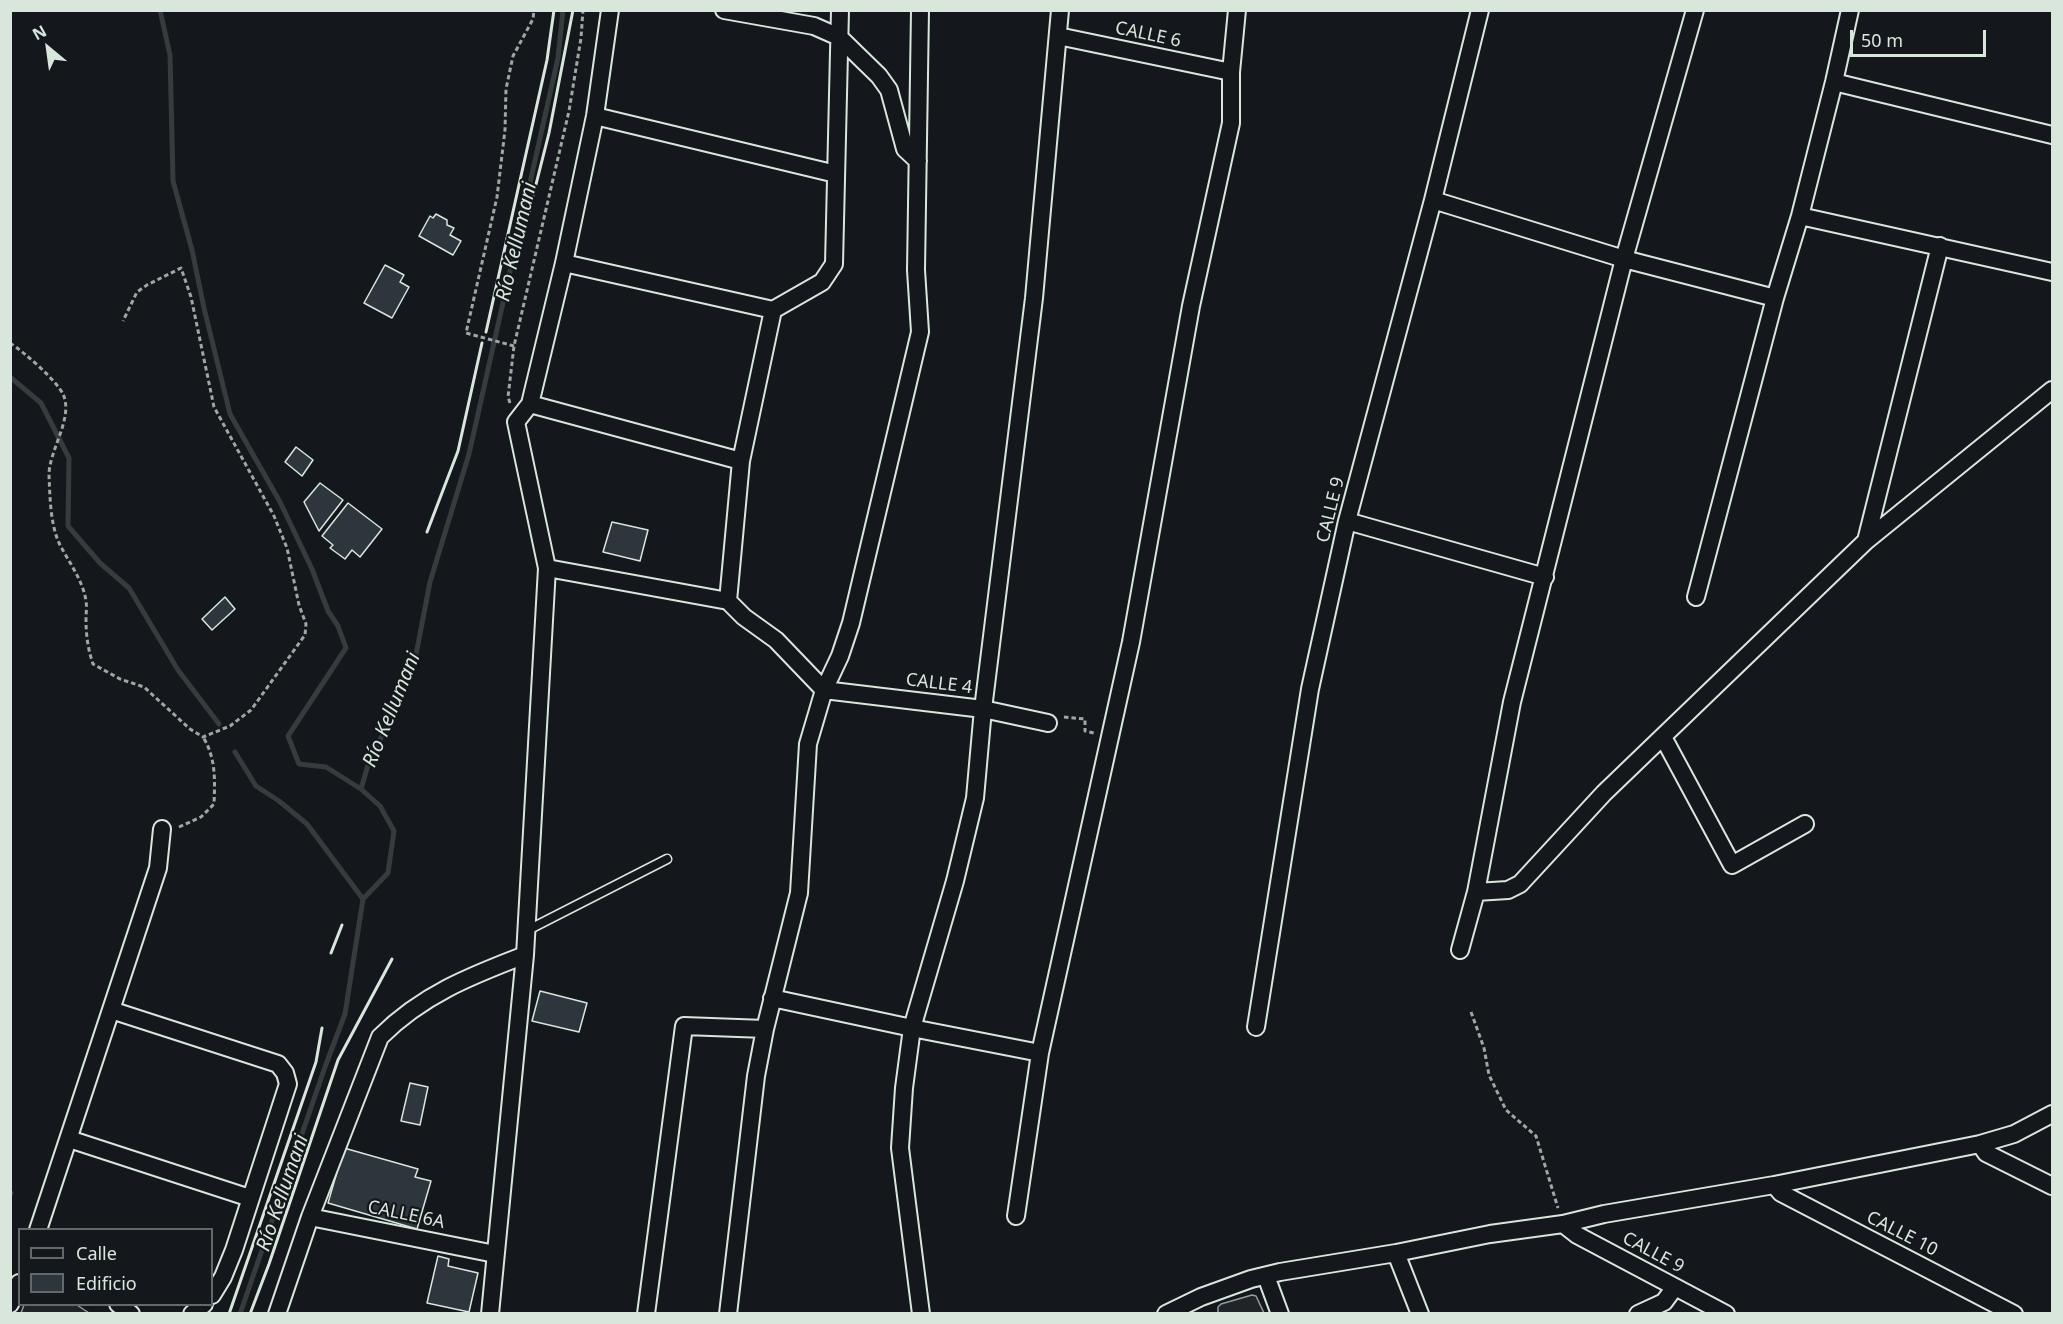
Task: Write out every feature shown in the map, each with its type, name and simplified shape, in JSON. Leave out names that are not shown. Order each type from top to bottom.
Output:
[{"type":"street","points":[[490,1314],[525,955],[547,568],[516,422],[530,404],[564,263],[595,117],[610,10]]},
{"type":"street","points":[[724,10],[814,26],[839,37],[879,76],[889,90],[905,149],[918,161]]},
{"type":"street","points":[[564,263],[773,310],[822,282],[834,264],[840,10]]},
{"type":"street","points":[[728,1314],[756,1076],[772,998],[799,893],[808,744],[824,690],[840,656],[850,623],[920,332],[916,270],[920,10]]},
{"type":"street","points":[[921,1314],[900,1148],[904,1088],[912,1029],[956,881],[975,798],[983,709],[1034,298],[1060,10]]},
{"type":"street","points":[[1017,1216],[1040,1053],[1131,642],[1191,306],[1231,123],[1231,72],[1237,10]]},
{"type":"street","name":"CALLE 9","points":[[1256,1027],[1310,689],[1347,521],[1433,200],[1480,10]]},
{"type":"street","points":[[1460,950],[1476,892],[1512,702],[1624,259],[1695,10]]},
{"type":"street","points":[[1696,597],[1775,298],[1800,216],[1850,10]]},
{"type":"street","name":"CALLE 6","points":[[1058,36],[1231,72]]},
{"type":"street","points":[[1834,82],[2052,135]]},
{"type":"street","points":[[595,117],[836,174]]},
{"type":"street","points":[[1433,200],[1624,259],[1775,298]]},
{"type":"street","points":[[1800,216],[2052,272]]},
{"type":"street","points":[[1866,541],[1940,246]]},
{"type":"street","points":[[728,601],[741,461],[773,310]]},
{"type":"street","points":[[1476,892],[1508,890],[1520,884],[1604,794],[1866,541],[2052,390]]},
{"type":"street","points":[[530,404],[741,461]]},
{"type":"street","points":[[1347,521],[1545,577]]},
{"type":"street","points":[[547,568],[728,601],[744,617],[776,640],[824,690]]},
{"type":"street","name":"CALLE 4","points":[[824,690],[983,709],[1048,723]]},
{"type":"street","points":[[1663,737],[1732,865],[1805,824]]},
{"type":"street","points":[[39,1228],[158,868],[162,829]]},
{"type":"street","points":[[277,1314],[310,1217],[380,1037],[399,1018],[429,997],[470,976],[525,955]]},
{"type":"street","points":[[772,998],[912,1029],[1040,1053]]},
{"type":"street","points":[[111,1010],[278,1064],[285,1073],[288,1084],[227,1268],[213,1292]]},
{"type":"street","points":[[646,1314],[684,1026],[765,1029]]},
{"type":"street","points":[[1166,1314],[1203,1305],[1266,1276],[1490,1234],[1563,1224],[1624,1210],[1774,1185],[1980,1144],[2014,1134],[2052,1114]]},
{"type":"street","points":[[69,1139],[250,1198]]},
{"type":"street","points":[[1980,1144],[1986,1153],[2052,1186]]},
{"type":"street","name":"CALLE 10","points":[[1774,1185],[1781,1193],[2014,1314]]},
{"type":"street","name":"CALLE 6A","points":[[310,1217],[495,1254]]},
{"type":"street","name":"CALLE 9","points":[[1563,1224],[1577,1235],[1726,1314]]},
{"type":"street","points":[[1396,1253],[1420,1314]]},
{"type":"street","points":[[1266,1276],[1280,1314]]},
{"type":"street","points":[[10,1304],[18,1283]]},
{"type":"street","points":[[1638,1314],[1664,1302],[1675,1287]]},
{"type":"lane","points":[[526,931],[667,859]]},
{"type":"path","points":[[514,346],[466,333],[497,197],[505,130],[506,89],[513,56],[533,19],[534,10]]},
{"type":"path","points":[[516,422],[508,397],[514,346],[569,111],[581,38],[583,10]]},
{"type":"path","points":[[123,321],[137,292],[181,268],[191,297],[214,407],[274,516],[287,548],[299,604],[306,624],[305,635],[250,711],[230,726],[203,737]]},
{"type":"path","points":[[10,343],[26,354],[63,395],[65,407],[63,425],[52,454],[49,471],[52,515],[58,540],[79,580],[86,601],[87,646],[93,664],[120,679],[144,687],[190,729],[203,737],[212,755],[216,777],[214,804],[201,817],[184,826],[162,829]]},
{"type":"path","points":[[1048,723],[1056,726],[1056,717],[1085,720],[1085,731],[1110,738]]},
{"type":"path","points":[[1470,1012],[1484,1048],[1489,1075],[1506,1110],[1536,1136],[1563,1224]]},
{"type":"shaded area","points":[[1252,1295],[1256,1296],[1264,1313],[1218,1313],[1218,1307],[1221,1304]]},
{"type":"shaded area","points":[[24,1306],[78,1306],[89,1313],[21,1313]]},
{"type":"building","points":[[436,214],[447,220],[447,225],[454,228],[450,235],[461,241],[453,255],[419,236],[430,216],[433,218]]},
{"type":"building","points":[[385,265],[404,275],[400,282],[409,287],[392,318],[364,303]]},
{"type":"building","points":[[296,447],[313,460],[302,476],[285,462]]},
{"type":"building","points":[[320,483],[343,500],[319,531],[304,502]]},
{"type":"building","points":[[348,503],[382,529],[360,557],[352,550],[345,559],[330,548],[333,545],[322,536]]},
{"type":"building","points":[[612,522],[648,530],[640,561],[603,552]]},
{"type":"building","points":[[225,597],[235,609],[212,630],[202,619]]},
{"type":"building","points":[[540,991],[587,1003],[579,1032],[532,1021]]},
{"type":"building","points":[[410,1083],[428,1087],[420,1125],[401,1121]]},
{"type":"building","points":[[344,1148],[418,1169],[415,1177],[431,1181],[417,1229],[328,1203]]},
{"type":"building","points":[[438,1256],[449,1259],[448,1266],[478,1273],[469,1312],[427,1303]]},
{"type":"waterway","points":[[160,10],[170,55],[173,181],[192,250],[230,414],[280,502],[346,648],[288,736],[299,764],[326,767],[361,789]]},
{"type":"waterway","name":"Río Kellumani","points":[[240,1314],[345,1014],[363,899],[388,873],[394,831],[380,806],[361,789],[368,765],[400,698],[415,660],[430,582],[469,454],[558,58],[563,10]]},
{"type":"waterway","points":[[10,377],[41,403],[69,458],[68,526],[100,563],[129,588],[178,670],[219,724]]},
{"type":"waterway","points":[[235,752],[256,786],[307,824],[363,899]]},
{"type":"wall","points":[[486,332],[547,60],[554,10]]},
{"type":"wall","points":[[528,216],[549,133],[573,10]]},
{"type":"wall","points":[[427,532],[458,451],[482,343]]},
{"type":"wall","points":[[331,953],[342,925]]},
{"type":"wall","points":[[250,1314],[338,1060],[392,959]]},
{"type":"wall","points":[[229,1314],[316,1062],[322,1028]]}]
